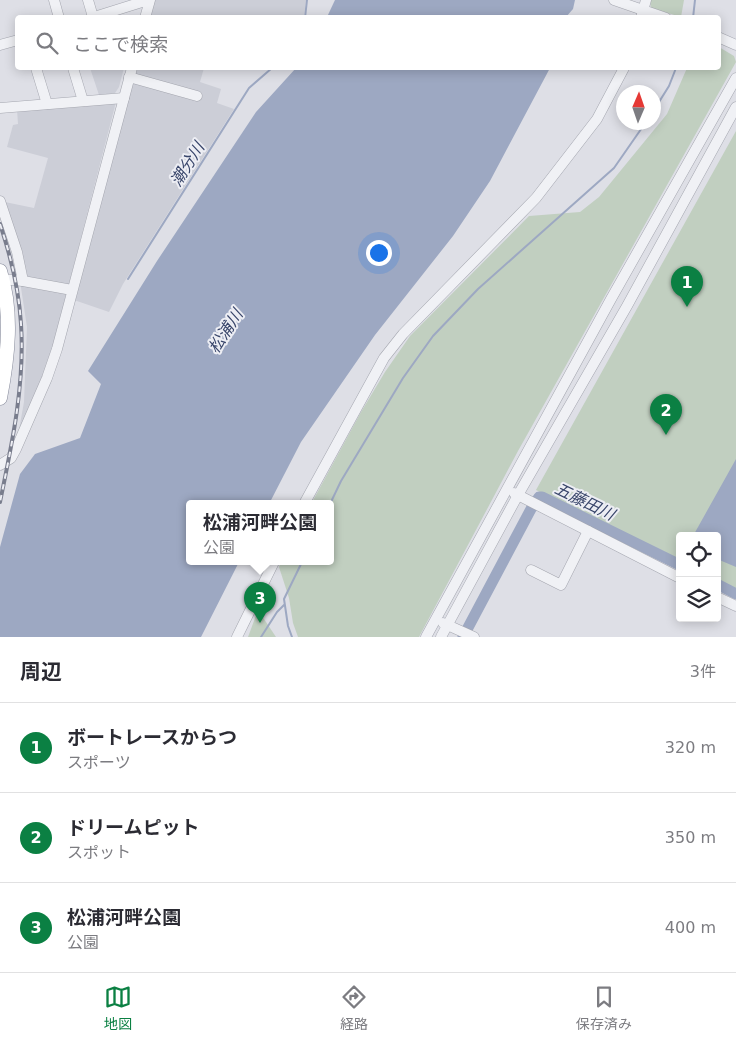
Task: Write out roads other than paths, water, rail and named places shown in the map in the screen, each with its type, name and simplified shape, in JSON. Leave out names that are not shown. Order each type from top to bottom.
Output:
[{"type":"highway","points":[[0,398],[6,368],[8,331],[1,276]]},
{"type":"street","points":[[54,0],[58,15]]},
{"type":"street","points":[[88,0],[92,15]]},
{"type":"street","points":[[614,0],[658,15]]},
{"type":"street","points":[[99,15],[150,1],[146,15]]},
{"type":"street","points":[[721,38],[736,45]]},
{"type":"street","points":[[0,45],[15,41]]},
{"type":"street","points":[[37,70],[47,104]]},
{"type":"street","points":[[74,70],[83,101]]},
{"type":"street","points":[[306,500],[330,452],[384,358],[403,334],[542,191],[597,119],[623,70]]},
{"type":"street","points":[[0,472],[3,463],[11,458],[16,449],[57,350],[131,72],[197,96]]},
{"type":"street","points":[[426,637],[506,489],[736,78]]},
{"type":"street","points":[[0,108],[124,98]]},
{"type":"street","points":[[441,637],[518,496],[627,306],[736,107]]},
{"type":"street","points":[[0,201],[17,252],[23,281]]},
{"type":"street","points":[[1,276],[72,290]]},
{"type":"street","points":[[506,489],[678,577]]},
{"type":"street","points":[[531,570],[561,585],[588,531]]},
{"type":"street","points":[[237,637],[273,565]]},
{"type":"street","points":[[721,599],[736,606]]},
{"type":"street","points":[[435,619],[473,636]]},
{"type":"water","points":[[335,0],[575,0],[573,9],[568,15],[328,15]]},
{"type":"water","name":"松浦川","points":[[294,70],[549,70],[490,181],[453,236],[375,335],[301,442],[271,500],[186,500],[186,565],[237,565],[201,637],[0,637],[0,547],[20,474],[35,454],[80,438],[101,384],[88,371],[157,261],[256,112]]},
{"type":"water","points":[[736,459],[736,567],[721,561],[721,532],[695,532]]},
{"type":"waterway","name":"潮分川","points":[[305,15],[307,0]]},
{"type":"waterway","points":[[693,15],[695,0]]},
{"type":"waterway","name":"潮分川","points":[[128,279],[249,88],[270,70]]},
{"type":"waterway","points":[[661,99],[669,86],[675,70]]},
{"type":"waterway","points":[[332,500],[341,481],[403,378],[433,336],[478,289],[614,168],[640,130]]},
{"type":"waterway","name":"五藤田川","points":[[463,637],[539,497],[676,563]]},
{"type":"waterway","points":[[292,637],[288,626],[284,599],[301,565]]},
{"type":"waterway","name":"五藤田川","points":[[721,586],[736,594]]},
{"type":"waterway","points":[[261,637],[277,612],[284,605]]},
{"type":"railway","points":[[0,224],[16,286],[22,346],[16,414],[0,502]]},
{"type":"place","name":"ボートレースからつ","points":[[687,307]]},
{"type":"place","name":"ドリームピット","points":[[666,435]]},
{"type":"place","name":"松浦河畔公園","points":[[260,623]]}]
